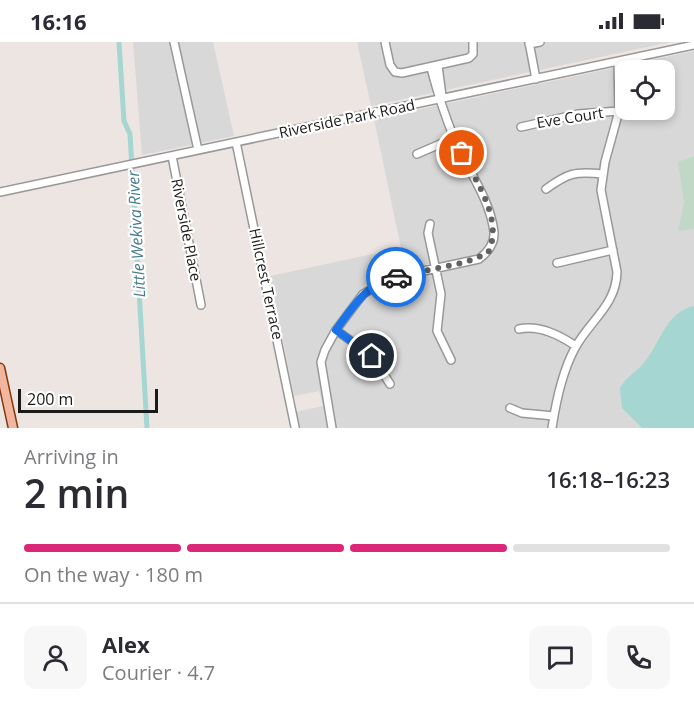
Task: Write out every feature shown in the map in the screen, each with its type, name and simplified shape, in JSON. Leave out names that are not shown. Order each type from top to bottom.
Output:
[{"type":"main road","points":[[0,368],[13,428]]},
{"type":"street","points":[[174,42],[198,150]]},
{"type":"street","points":[[385,42],[390,65],[395,72],[402,73],[470,58],[473,54],[473,42]]},
{"type":"street","points":[[536,79],[529,43],[540,42]]},
{"type":"street","name":"Riverside Park Road","points":[[627,60],[694,45]]},
{"type":"street","name":"Riverside Park Road","points":[[0,192],[615,63]]},
{"type":"street","points":[[332,428],[321,362],[336,330],[363,294],[378,283],[479,259],[488,253],[494,234],[486,201],[454,138],[434,67]]},
{"type":"street","name":"Eve Court","points":[[521,127],[578,114],[615,111]]},
{"type":"street","points":[[552,428],[566,369],[576,346],[613,297],[617,279],[603,200],[603,174],[617,120]]},
{"type":"street","points":[[417,154],[454,138]]},
{"type":"street","name":"Hillcrest Terrace","points":[[236,142],[295,427]]},
{"type":"street","name":"Riverside Place","points":[[172,156],[201,305]]},
{"type":"street","points":[[546,189],[566,175],[577,172],[603,174]]},
{"type":"street","points":[[430,224],[428,233],[441,294],[437,331],[451,360]]},
{"type":"street","points":[[557,263],[613,250]]},
{"type":"street","points":[[519,329],[530,327],[554,333],[576,346]]},
{"type":"street","points":[[336,330],[372,356],[390,384]]},
{"type":"street","points":[[510,408],[522,413],[554,416]]},
{"type":"shaded area","points":[[133,42],[213,42],[234,136],[142,155]]},
{"type":"shaded area","points":[[357,42],[671,42],[371,106]]},
{"type":"shaded area","points":[[694,51],[694,428],[295,428],[291,413],[323,406],[319,391],[294,396],[270,276],[401,248],[374,119],[615,68],[615,120],[675,120],[675,60],[652,60]]},
{"type":"green space","points":[[694,156],[694,229],[678,231],[684,203],[678,162]]},
{"type":"water","points":[[694,306],[694,428],[642,428],[622,408],[620,388],[649,356],[676,315]]},
{"type":"waterway","name":"Little Wekiva River","points":[[119,42],[124,121],[130,134],[147,428]]},
{"type":"way so far","points":[[396,277],[479,259],[488,253],[494,234],[490,214],[462,153]]},
{"type":"route","points":[[372,356],[336,330],[363,294],[378,283],[396,277]]}]
